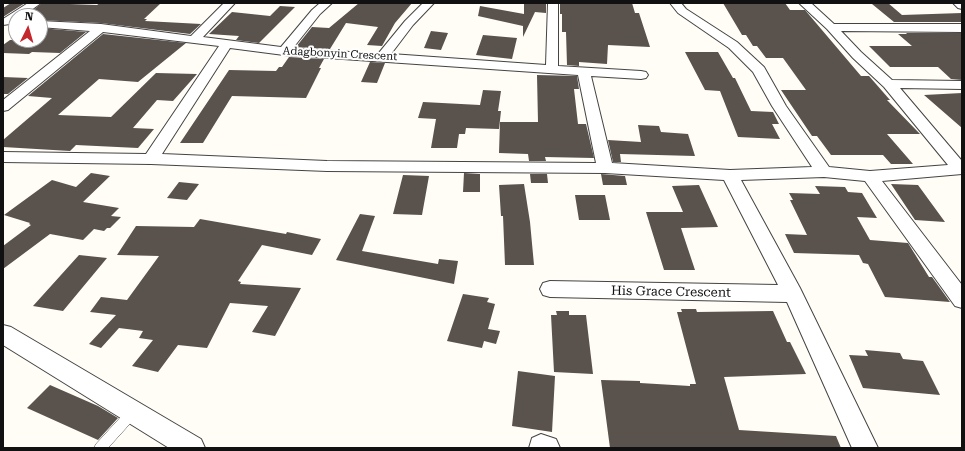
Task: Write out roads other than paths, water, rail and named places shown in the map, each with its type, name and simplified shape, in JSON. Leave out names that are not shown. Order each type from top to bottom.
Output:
[{"type":"street","points":[[193,40],[230,3]]},
{"type":"street","points":[[284,51],[316,12],[327,3]]},
{"type":"street","points":[[382,57],[409,23],[429,3]]},
{"type":"street","points":[[552,68],[553,3]]},
{"type":"street","points":[[674,3],[682,11],[733,45],[759,70],[779,106],[824,172]]},
{"type":"street","points":[[804,3],[831,27],[857,55],[889,84],[961,169]]},
{"type":"street","points":[[958,3],[962,6]]},
{"type":"street","name":"Adagbonyin Crescent","points":[[48,25],[101,28],[226,45],[284,51],[640,75]]},
{"type":"street","points":[[831,27],[962,28]]},
{"type":"street","points":[[3,107],[101,28]]},
{"type":"street","points":[[151,159],[226,45]]},
{"type":"street","points":[[584,72],[605,168]]},
{"type":"street","points":[[889,84],[962,86]]},
{"type":"street","points":[[3,157],[151,159],[327,166],[605,168],[730,175],[824,172],[870,176],[961,169]]},
{"type":"street","points":[[730,175],[793,294],[865,448]]},
{"type":"street","points":[[870,176],[962,300]]},
{"type":"street","name":"His Grace Crescent","points":[[550,290],[793,294]]},
{"type":"street","points":[[3,334],[192,448]]},
{"type":"lane","points":[[100,448],[132,413]]}]
